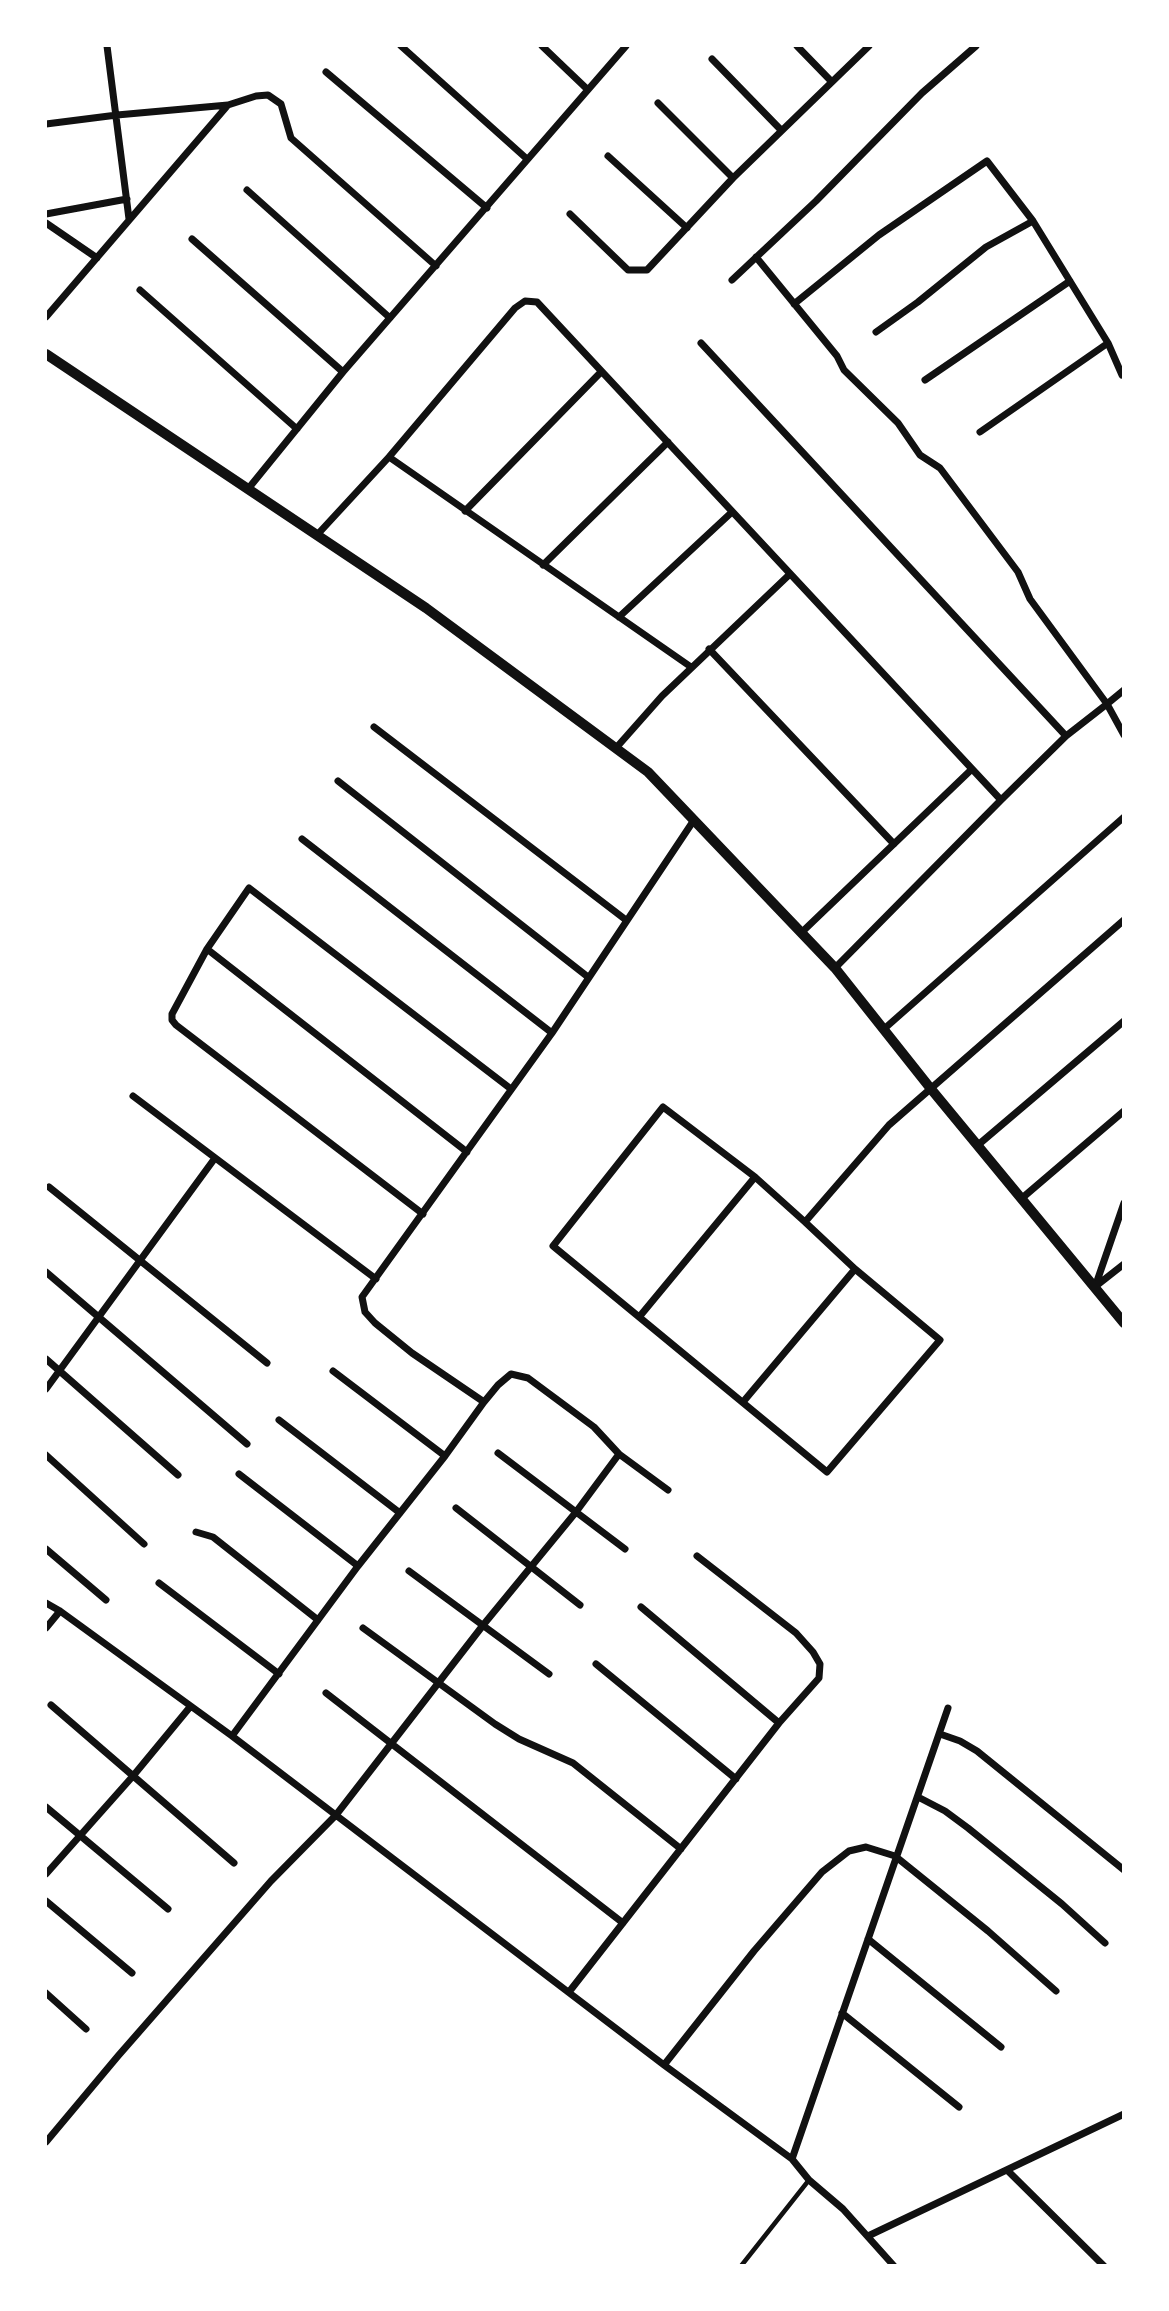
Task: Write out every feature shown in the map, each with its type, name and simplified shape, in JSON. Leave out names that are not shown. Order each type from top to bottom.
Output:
[{"type":"street","points":[[107,46],[130,219]]},
{"type":"street","points":[[401,46],[527,159]]},
{"type":"street","points":[[542,46],[587,89]]},
{"type":"street","points":[[248,489],[343,372],[626,46]]},
{"type":"street","points":[[797,46],[831,81]]},
{"type":"street","points":[[570,214],[628,270],[647,270],[733,178],[869,46]]},
{"type":"street","points":[[732,280],[816,201],[922,93],[976,46]]},
{"type":"street","points":[[712,59],[781,130]]},
{"type":"street","points":[[326,72],[487,208]]},
{"type":"street","points":[[46,124],[229,105],[268,95],[281,104],[291,138],[436,266]]},
{"type":"street","points":[[658,103],[733,178]]},
{"type":"street","points":[[46,317],[229,105]]},
{"type":"street","points":[[608,156],[687,228]]},
{"type":"street","points":[[794,303],[879,235],[987,161],[1033,221],[1108,343],[1123,375]]},
{"type":"street","points":[[247,190],[390,318]]},
{"type":"street","points":[[46,214],[127,199]]},
{"type":"street","points":[[876,332],[986,247],[1033,221]]},
{"type":"street","points":[[46,223],[97,258]]},
{"type":"street","points":[[192,239],[343,372]]},
{"type":"street","points":[[756,257],[837,356],[844,370],[898,423],[920,455],[940,468],[1018,572],[1030,599],[1107,704],[1124,735]]},
{"type":"street","points":[[925,380],[1069,281]]},
{"type":"street","points":[[140,290],[297,429]]},
{"type":"street","points":[[317,535],[388,457],[515,308],[525,301],[537,302],[1001,800]]},
{"type":"street","points":[[701,343],[1066,736]]},
{"type":"street","points":[[980,432],[1108,343]]},
{"type":"street","points":[[46,354],[426,608],[648,772],[835,968],[931,1089],[1124,1322]]},
{"type":"street","points":[[466,511],[601,372]]},
{"type":"street","points":[[544,565],[668,442]]},
{"type":"street","points":[[388,457],[691,667]]},
{"type":"street","points":[[619,617],[732,512]]},
{"type":"street","points":[[616,748],[709,649],[790,574]]},
{"type":"street","points":[[709,649],[894,844]]},
{"type":"street","points":[[835,968],[1066,736],[1124,690]]},
{"type":"street","points":[[374,727],[626,920]]},
{"type":"street","points":[[801,933],[972,769]]},
{"type":"street","points":[[338,781],[588,977]]},
{"type":"street","points":[[884,1029],[1124,817]]},
{"type":"street","points":[[484,1402],[412,1353],[365,1312],[362,1297],[552,1033],[694,820]]},
{"type":"street","points":[[302,839],[552,1033]]},
{"type":"street","points":[[423,1214],[176,1026],[172,1020],[172,1014],[207,949],[249,888],[511,1089]]},
{"type":"street","points":[[805,1222],[889,1125],[1124,920]]},
{"type":"street","points":[[207,949],[467,1152]]},
{"type":"street","points":[[978,1145],[1124,1021]]},
{"type":"street","points":[[133,1096],[376,1279]]},
{"type":"street","points":[[663,1107],[755,1177],[855,1269],[940,1340],[827,1472],[553,1246],[663,1107]]},
{"type":"street","points":[[1021,1199],[1124,1111]]},
{"type":"street","points":[[46,1389],[215,1158]]},
{"type":"street","points":[[640,1316],[755,1177]]},
{"type":"street","points":[[49,1187],[267,1363]]},
{"type":"street","points":[[1095,1287],[1124,1203]]},
{"type":"street","points":[[1095,1287],[1124,1264]]},
{"type":"street","points":[[743,1402],[855,1269]]},
{"type":"street","points":[[46,1272],[247,1444]]},
{"type":"street","points":[[46,1359],[178,1475]]},
{"type":"street","points":[[333,1371],[445,1456]]},
{"type":"street","points":[[232,1736],[484,1402],[511,1374],[528,1378],[594,1427],[620,1454],[668,1490]]},
{"type":"street","points":[[279,1420],[400,1513]]},
{"type":"street","points":[[498,1453],[625,1549]]},
{"type":"street","points":[[46,2142],[271,1881],[336,1815],[620,1454]]},
{"type":"street","points":[[46,1455],[144,1544]]},
{"type":"street","points":[[239,1474],[358,1566]]},
{"type":"street","points":[[456,1508],[580,1605]]},
{"type":"street","points":[[197,1532],[213,1537],[318,1620]]},
{"type":"street","points":[[46,1549],[106,1600]]},
{"type":"street","points":[[569,1992],[779,1723],[820,1678],[820,1664],[814,1652],[796,1633],[697,1556]]},
{"type":"street","points":[[409,1571],[549,1674]]},
{"type":"street","points":[[159,1583],[279,1674]]},
{"type":"street","points":[[46,1603],[61,1611],[232,1736],[664,2065],[792,2159],[809,2180],[843,2209],[894,2266]]},
{"type":"street","points":[[641,1607],[779,1723]]},
{"type":"street","points":[[46,1628],[61,1611]]},
{"type":"street","points":[[363,1628],[495,1724],[519,1739],[573,1763],[681,1849]]},
{"type":"street","points":[[596,1664],[736,1779]]},
{"type":"street","points":[[326,1693],[623,1923]]},
{"type":"street","points":[[51,1705],[234,1863]]},
{"type":"street","points":[[46,1874],[190,1707]]},
{"type":"street","points":[[792,2159],[948,1708]]},
{"type":"street","points":[[940,1734],[977,1751],[1124,1870]]},
{"type":"street","points":[[918,1797],[960,1822],[1062,1904],[1105,1943]]},
{"type":"street","points":[[46,1807],[169,1909]]},
{"type":"street","points":[[664,2065],[822,1872],[849,1851],[866,1847],[895,1856],[988,1931],[1056,1991]]},
{"type":"street","points":[[46,1901],[132,1973]]},
{"type":"street","points":[[868,1939],[1001,2046]]},
{"type":"street","points":[[46,1993],[86,2029]]},
{"type":"street","points":[[842,2012],[959,2107]]},
{"type":"street","points":[[868,2236],[1124,2115]]},
{"type":"street","points":[[1007,2170],[1104,2266]]},
{"type":"lane","points":[[741,2266],[809,2180]]}]
